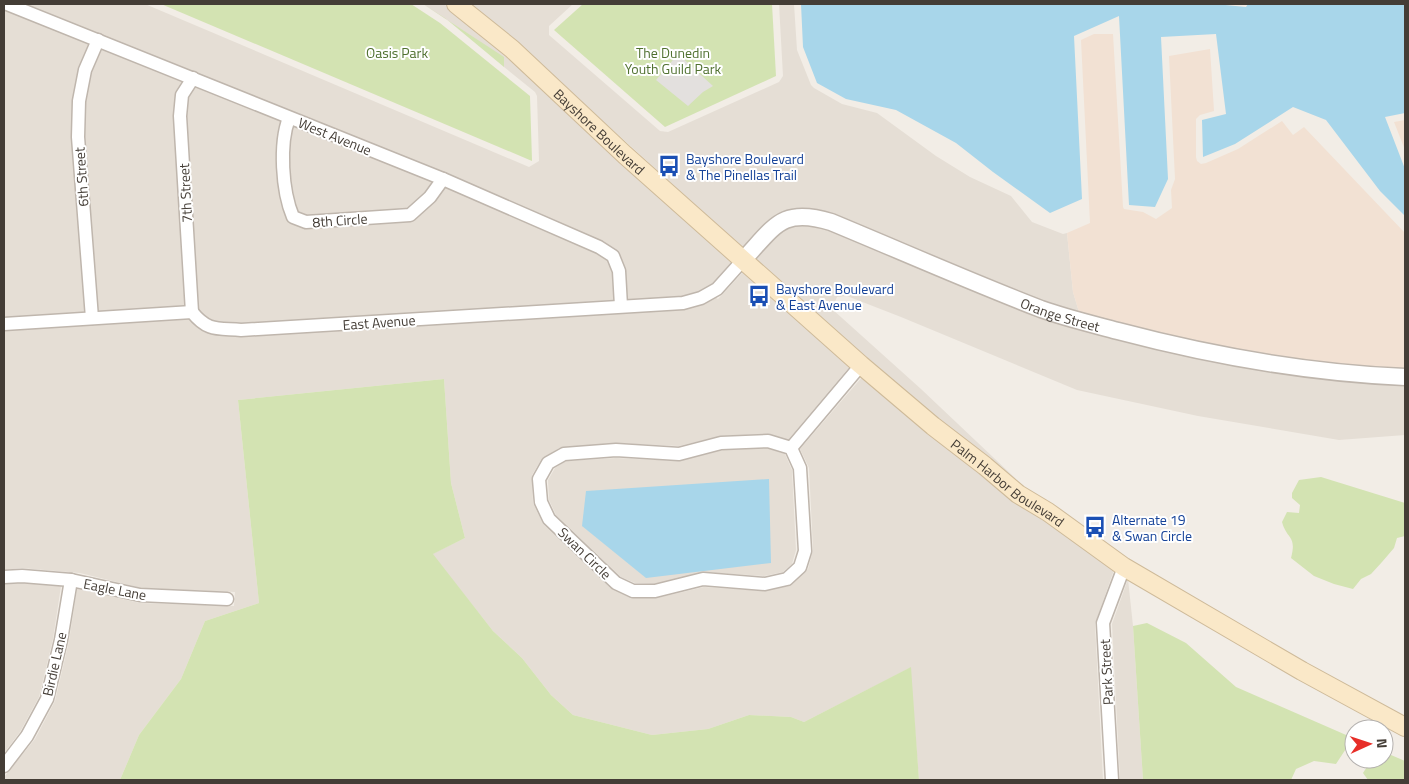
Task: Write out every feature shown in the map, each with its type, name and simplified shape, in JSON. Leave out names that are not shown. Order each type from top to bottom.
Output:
[{"type":"main road","name":"Bayshore Boulevard","points":[[456,4],[512,49],[625,155],[744,259]]},
{"type":"main road","name":"Palm Harbor Boulevard","points":[[744,259],[933,426],[1018,494],[1048,512],[1124,567],[1270,653],[1405,727]]},
{"type":"street","name":"West Avenue","points":[[7,4],[443,179],[600,247],[613,256],[619,271],[621,306]]},
{"type":"street","name":"6th Street","points":[[92,318],[78,137],[78,101],[85,70],[98,40]]},
{"type":"street","name":"7th Street","points":[[192,78],[182,96],[180,116],[192,312]]},
{"type":"street","name":"8th Circle","points":[[290,118],[284,132],[283,150],[287,203],[293,216],[306,222],[410,215],[430,197],[443,179]]},
{"type":"street","name":"Orange Street","points":[[744,259],[777,224],[794,217],[818,218],[1042,309],[1098,325],[1177,346],[1287,365],[1349,373],[1405,376]]},
{"type":"street","name":"East Avenue","points":[[192,312],[201,323],[211,328],[241,330],[683,303],[701,298],[717,289],[744,259]]},
{"type":"street","points":[[4,324],[192,312]]},
{"type":"street","points":[[791,448],[862,364]]},
{"type":"street","name":"Swan Circle","points":[[768,441],[791,448],[800,468],[805,550],[800,568],[787,579],[765,584],[703,579],[655,591],[633,591],[616,583],[556,526],[549,519],[541,502],[539,479],[548,463],[564,454],[616,450],[679,454],[721,443],[768,441]]},
{"type":"street","name":"Park Street","points":[[1112,780],[1104,623],[1124,567]]},
{"type":"street","name":"Eagle Lane","points":[[4,577],[22,576],[71,580],[140,595],[227,598]]},
{"type":"street","name":"Birdie Lane","points":[[4,766],[27,736],[47,699],[61,640],[71,580]]},
{"type":"shaded area","points":[[4,4],[145,4],[529,167],[539,161],[537,96],[535,92],[504,67],[503,57],[423,4],[444,4],[507,55],[733,260],[706,291],[718,299],[745,270],[851,365],[788,440],[767,434],[721,436],[679,446],[616,443],[559,448],[541,460],[532,475],[533,503],[543,524],[610,588],[629,597],[657,598],[704,587],[764,591],[789,586],[808,569],[813,550],[809,468],[800,449],[863,376],[1043,518],[1114,570],[1095,624],[1103,780],[919,780],[910,668],[804,722],[791,717],[749,715],[708,729],[652,735],[573,715],[551,695],[522,658],[493,631],[432,554],[465,538],[451,483],[444,379],[238,400],[259,603],[205,621],[181,679],[139,735],[120,780],[4,780],[4,777],[35,739],[55,701],[69,641],[77,589],[140,603],[234,606],[235,592],[141,588],[80,573],[21,568],[4,570]]},
{"type":"shaded area","points":[[468,4],[573,4],[549,26],[549,35],[660,131],[668,132],[779,82],[783,76],[779,4],[794,4],[797,50],[811,85],[814,88],[842,104],[877,113],[936,156],[970,177],[1011,196],[1032,222],[1063,234],[1067,233],[1073,292],[1079,312],[1046,302],[835,215],[806,208],[793,209],[773,218],[743,248],[518,44]]},
{"type":"shaded area","points":[[1094,34],[1113,34],[1124,209],[1143,212],[1156,219],[1172,208],[1171,190],[1175,179],[1169,56],[1210,49],[1214,111],[1200,115],[1196,119],[1197,161],[1201,164],[1206,163],[1238,149],[1282,121],[1293,135],[1304,127],[1405,233],[1405,369],[1350,366],[1288,358],[1179,339],[1079,312],[1073,292],[1067,233],[1090,223],[1081,40]]},
{"type":"shaded area","points":[[678,54],[713,86],[703,92],[688,106],[656,80]]},
{"type":"shaded area","points":[[1405,120],[1405,150],[1394,122]]},
{"type":"shaded area","points":[[804,223],[828,229],[1039,316],[1405,384],[1405,435],[1339,440],[1198,416],[1077,390],[847,296],[837,297],[832,309],[921,389],[1030,492],[939,420],[755,259],[782,230]]},
{"type":"shaded area","points":[[767,448],[785,454],[792,470],[796,550],[792,564],[783,572],[764,576],[704,572],[654,584],[635,583],[621,577],[556,515],[549,500],[548,480],[555,468],[566,461],[616,458],[679,461],[723,450]]},
{"type":"shaded area","points":[[1128,579],[1143,780],[1120,780],[1112,624]]},
{"type":"shaded area","points":[[22,583],[61,586],[53,639],[39,697],[20,732],[4,753],[4,584]]},
{"type":"green space","name":"Oasis Park","points":[[161,4],[411,4],[440,23],[530,96],[532,161]]},
{"type":"green space","name":"The Dunedin Youth Guild Park","points":[[583,4],[772,4],[776,76],[665,127],[554,30]]},
{"type":"green space","points":[[447,20],[504,57],[504,67]]},
{"type":"green space","points":[[444,379],[451,483],[465,538],[433,554],[493,631],[522,658],[551,695],[573,715],[652,735],[708,729],[749,715],[791,717],[804,722],[911,667],[919,780],[120,780],[139,735],[181,679],[205,621],[259,603],[238,400]]},
{"type":"green space","points":[[1321,477],[1405,503],[1405,536],[1397,538],[1394,548],[1382,562],[1371,574],[1361,579],[1353,589],[1314,576],[1291,558],[1293,551],[1292,541],[1282,522],[1287,512],[1299,513],[1300,505],[1292,498],[1292,493],[1299,480]]},
{"type":"green space","points":[[1147,623],[1186,643],[1236,687],[1344,734],[1344,752],[1336,764],[1314,761],[1296,769],[1291,780],[1143,780],[1133,626]]},
{"type":"green space","points":[[1394,756],[1405,761],[1405,780],[1368,780],[1363,773],[1366,769],[1394,769]]},
{"type":"water","points":[[801,4],[1215,4],[1246,7],[1248,4],[1405,4],[1405,113],[1385,117],[1405,169],[1405,216],[1380,191],[1326,120],[1293,107],[1235,144],[1203,157],[1202,120],[1226,114],[1216,34],[1161,37],[1168,179],[1155,207],[1129,205],[1119,16],[1074,36],[1082,199],[1050,213],[956,143],[896,110],[846,99],[817,83],[803,47]]},
{"type":"water","points":[[769,479],[771,563],[646,578],[582,526],[586,491]]},
{"type":"place","name":"Bayshore Boulevard & The Pinellas Trail","points":[[669,166]]},
{"type":"place","name":"Bayshore Boulevard & East Avenue","points":[[759,296]]},
{"type":"place","name":"Alternate 19 & Swan Circle","points":[[1095,527]]}]
